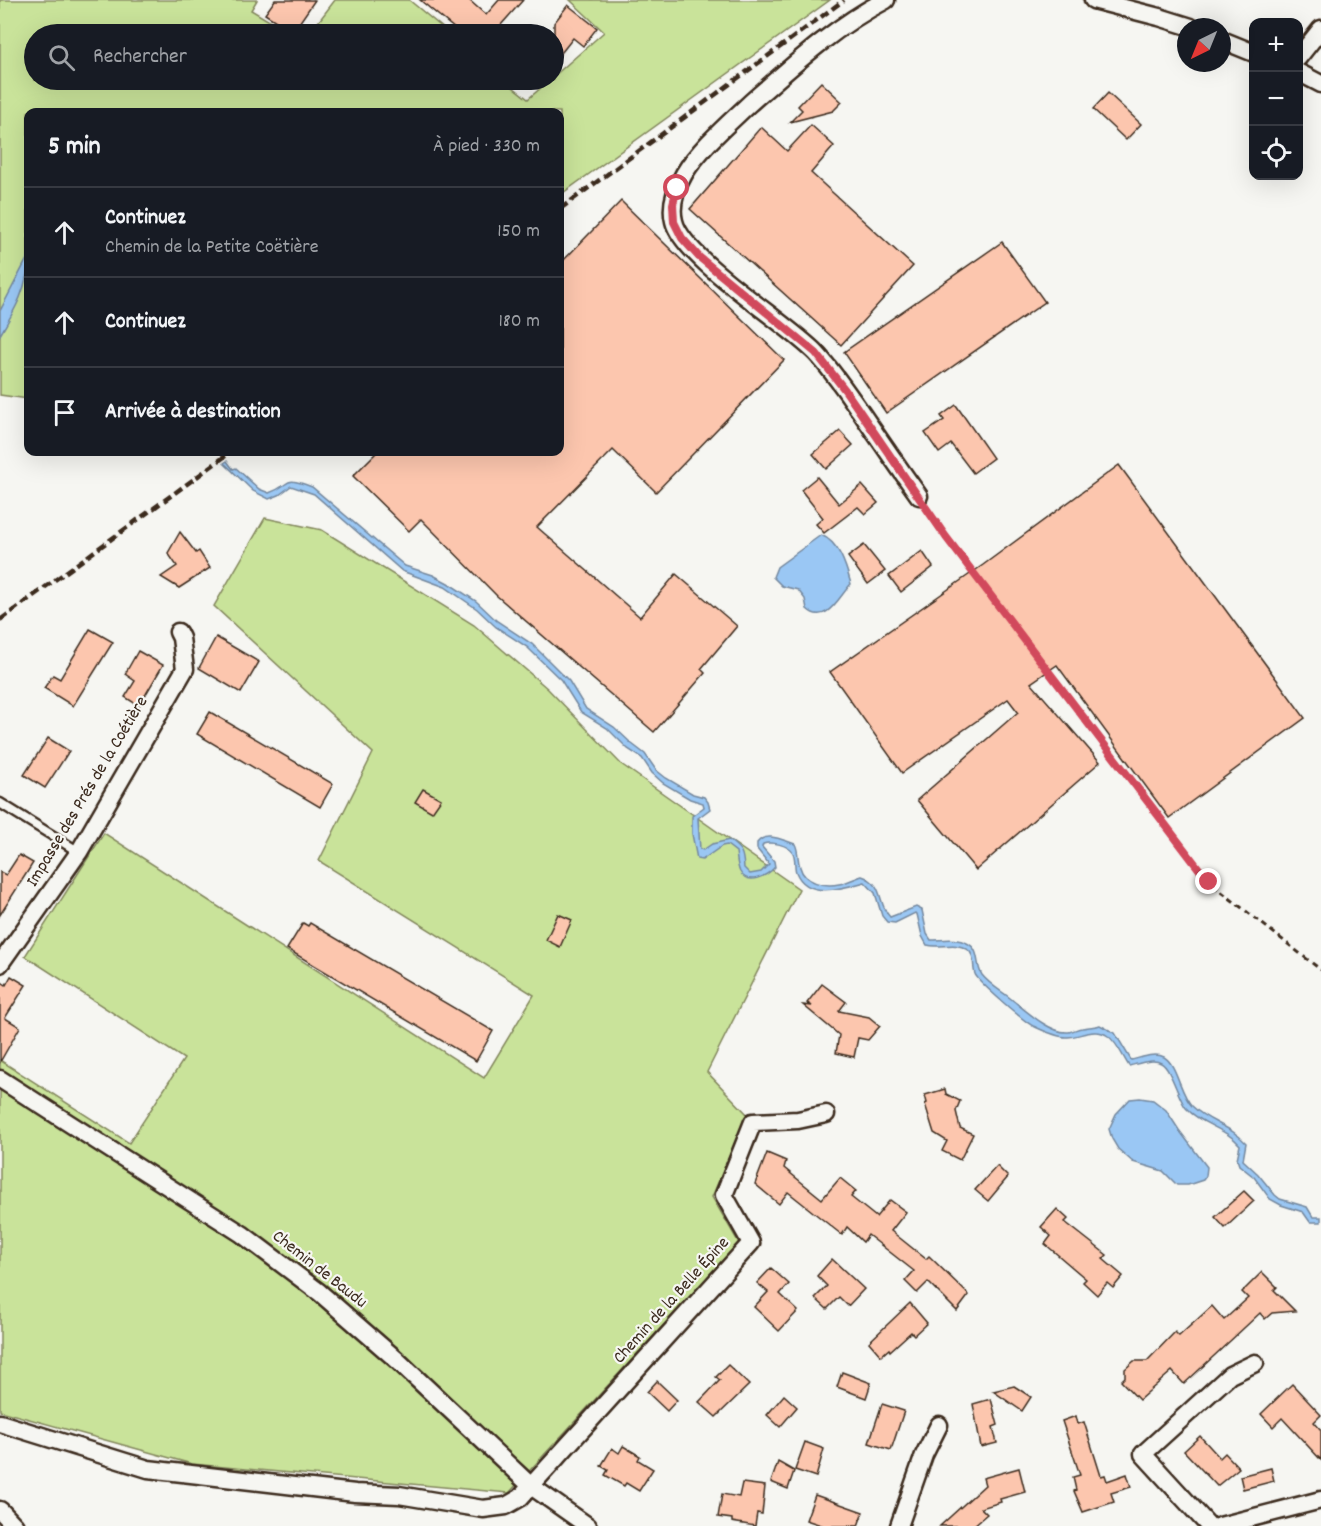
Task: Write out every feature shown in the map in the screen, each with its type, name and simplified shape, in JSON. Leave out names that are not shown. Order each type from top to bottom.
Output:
[{"type":"street","points":[[886,0],[808,52],[730,122],[685,172],[677,188],[673,204],[674,222],[682,238],[699,257],[816,353],[845,390],[919,496]]},
{"type":"street","points":[[1094,0],[1177,23]]},
{"type":"street","points":[[1303,52],[1321,29]]},
{"type":"street","points":[[1231,44],[1249,51]]},
{"type":"street","points":[[1303,74],[1321,84]]},
{"type":"street","name":"Impasse des Prés de la Coétière","points":[[0,964],[79,852],[185,669],[181,638],[178,632]]},
{"type":"street","name":"Chemin de Baudu","points":[[0,1079],[242,1234],[319,1292],[397,1360],[531,1486],[588,1526]]},
{"type":"street","name":"Chemin de la Belle Épine","points":[[531,1486],[752,1243],[724,1195],[753,1122],[798,1120],[826,1114]]},
{"type":"street","points":[[1209,1526],[1143,1454],[1230,1375],[1255,1364]]},
{"type":"street","points":[[0,1423],[148,1469],[355,1493],[399,1495],[483,1509],[506,1506],[520,1498],[531,1486]]},
{"type":"street","points":[[899,1526],[924,1455],[939,1425]]},
{"type":"street","points":[[1220,1526],[1321,1500]]},
{"type":"street","points":[[0,1510],[15,1526]]},
{"type":"lane","points":[[0,803],[79,852]]},
{"type":"path","points":[[919,496],[946,537],[1209,882],[1321,970]]},
{"type":"green space","points":[[0,0],[257,0],[251,10],[274,24],[24,24],[24,90],[517,90],[528,99],[538,90],[564,90],[564,67],[604,32],[570,0],[830,0],[564,192],[564,108],[24,108],[24,398],[0,395]]},
{"type":"green space","points":[[335,0],[409,0],[438,24],[317,24]]},
{"type":"green space","points":[[265,518],[322,530],[474,625],[548,689],[621,764],[799,889],[707,1072],[747,1114],[712,1197],[739,1243],[509,1493],[192,1464],[0,1411],[0,1060],[129,1143],[184,1059],[25,956],[104,833],[484,1078],[534,995],[319,861],[373,753],[214,606]]},
{"type":"water","points":[[24,265],[24,288],[0,335],[0,311]]},
{"type":"water","points":[[227,461],[233,469],[236,468],[259,489],[269,493],[291,481],[312,487],[405,566],[433,575],[448,583],[476,601],[497,621],[532,644],[569,681],[586,709],[614,727],[645,754],[656,770],[666,778],[693,794],[704,797],[710,809],[698,818],[700,849],[703,850],[712,844],[729,840],[741,852],[744,868],[750,874],[761,872],[769,864],[757,849],[757,843],[761,839],[770,837],[780,839],[795,844],[802,872],[816,883],[833,885],[862,876],[878,889],[883,906],[890,917],[916,907],[922,910],[927,934],[931,940],[949,939],[967,943],[976,953],[980,971],[985,979],[1046,1025],[1062,1032],[1069,1032],[1100,1025],[1115,1033],[1131,1060],[1152,1055],[1164,1057],[1172,1066],[1192,1106],[1246,1143],[1243,1160],[1275,1195],[1280,1199],[1307,1207],[1313,1217],[1321,1217],[1321,1222],[1310,1222],[1303,1212],[1270,1199],[1254,1177],[1239,1165],[1237,1159],[1240,1145],[1228,1134],[1199,1119],[1186,1108],[1168,1071],[1161,1063],[1150,1061],[1129,1066],[1114,1042],[1103,1033],[1093,1032],[1064,1037],[1033,1026],[1002,1002],[978,978],[974,971],[970,951],[957,946],[927,945],[915,913],[895,923],[887,922],[882,916],[875,893],[865,882],[827,890],[808,886],[801,881],[796,872],[794,855],[791,850],[775,843],[766,843],[762,847],[774,861],[775,867],[758,878],[743,876],[739,870],[736,852],[727,845],[702,860],[697,859],[692,834],[692,816],[704,807],[703,803],[690,799],[663,783],[652,773],[642,758],[628,749],[607,728],[581,712],[561,680],[527,647],[496,627],[477,609],[445,587],[402,571],[314,494],[291,486],[269,499],[253,491],[224,463]]},
{"type":"water","points":[[821,535],[833,543],[837,549],[851,584],[826,612],[814,614],[807,609],[805,599],[798,590],[782,586],[773,577],[777,567]]},
{"type":"water","points":[[1130,1099],[1153,1100],[1166,1110],[1207,1167],[1203,1180],[1188,1185],[1177,1185],[1163,1171],[1133,1162],[1118,1149],[1109,1129],[1116,1114]]},
{"type":"building","points":[[275,0],[315,0],[298,24],[281,24],[265,14]]},
{"type":"building","points":[[420,0],[469,0],[486,15],[499,0],[523,0],[502,24],[449,24]]},
{"type":"building","points":[[568,5],[597,28],[583,46],[573,38],[564,49],[564,24],[554,23]]},
{"type":"building","points":[[821,82],[842,102],[833,111],[790,122],[802,110],[798,106]]},
{"type":"building","points":[[1108,93],[1141,124],[1126,140],[1093,109]]},
{"type":"building","points":[[811,125],[834,146],[811,173],[913,266],[841,345],[690,209],[761,127],[787,151]]},
{"type":"building","points":[[621,201],[784,360],[656,492],[613,450],[537,527],[640,617],[676,574],[737,626],[701,669],[705,673],[654,732],[497,596],[421,519],[409,531],[353,476],[373,456],[564,456],[564,260]]},
{"type":"building","points":[[1002,242],[1045,302],[886,413],[844,352]]},
{"type":"building","points":[[956,405],[993,458],[973,473],[951,444],[939,453],[925,433],[944,420],[941,416]]},
{"type":"building","points":[[840,431],[853,445],[826,469],[813,454]]},
{"type":"building","points":[[1119,465],[1305,718],[1169,818],[1057,665],[1031,683],[1100,762],[976,870],[917,800],[1018,712],[1008,699],[902,773],[830,672],[983,565]]},
{"type":"building","points":[[817,477],[839,504],[862,485],[878,503],[865,514],[858,507],[824,533],[816,524],[823,518],[801,490]]},
{"type":"building","points":[[180,532],[196,553],[199,551],[210,568],[179,588],[161,577],[177,566],[168,553]]},
{"type":"building","points":[[864,545],[885,571],[868,584],[848,557]]},
{"type":"building","points":[[922,551],[933,567],[901,592],[889,576]]},
{"type":"building","points":[[90,629],[113,642],[73,706],[44,688],[53,675],[60,679]]},
{"type":"building","points":[[216,637],[259,662],[241,693],[199,668]]},
{"type":"building","points":[[138,651],[163,665],[139,706],[125,697],[135,681],[125,674]]},
{"type":"building","points":[[210,712],[333,784],[320,807],[197,734]]},
{"type":"building","points":[[48,738],[69,751],[45,788],[24,775]]},
{"type":"building","points":[[423,789],[441,799],[432,812],[415,802]]},
{"type":"building","points":[[19,855],[33,863],[0,915],[0,872],[6,875]]},
{"type":"building","points":[[558,914],[572,920],[560,947],[546,940]]},
{"type":"building","points":[[303,923],[308,926],[310,923],[493,1031],[476,1061],[287,949]]},
{"type":"building","points":[[11,976],[26,985],[5,1018],[20,1027],[0,1062],[0,981],[6,985]]},
{"type":"building","points":[[822,984],[846,1002],[839,1011],[869,1017],[880,1026],[868,1040],[858,1038],[854,1057],[836,1053],[839,1035],[803,1005],[812,1006],[807,1003]]},
{"type":"building","points":[[945,1089],[946,1094],[960,1101],[956,1111],[960,1128],[973,1134],[960,1160],[942,1151],[947,1141],[934,1133],[925,1104],[927,1103],[925,1095]]},
{"type":"building","points":[[767,1153],[786,1161],[784,1168],[822,1199],[840,1178],[856,1191],[851,1197],[876,1217],[890,1200],[906,1212],[891,1231],[926,1259],[929,1256],[969,1295],[957,1311],[928,1282],[917,1293],[905,1281],[914,1271],[868,1235],[863,1242],[847,1227],[842,1235],[788,1192],[779,1204],[755,1184]]},
{"type":"building","points":[[997,1166],[1008,1177],[988,1201],[975,1190]]},
{"type":"building","points":[[1244,1191],[1254,1201],[1225,1228],[1215,1217]]},
{"type":"building","points":[[1057,1209],[1068,1219],[1065,1222],[1107,1255],[1103,1259],[1123,1276],[1113,1288],[1107,1283],[1097,1295],[1083,1282],[1086,1279],[1045,1244],[1051,1236],[1041,1227]]},
{"type":"building","points":[[832,1259],[864,1289],[848,1306],[839,1297],[827,1309],[815,1298],[827,1286],[817,1276]]},
{"type":"building","points":[[771,1268],[789,1284],[780,1294],[798,1311],[779,1331],[754,1307],[768,1292],[757,1283]]},
{"type":"building","points":[[1262,1272],[1277,1287],[1274,1290],[1295,1311],[1272,1313],[1265,1319],[1260,1313],[1184,1384],[1172,1371],[1139,1400],[1121,1381],[1125,1377],[1125,1369],[1134,1361],[1147,1361],[1175,1332],[1179,1336],[1212,1306],[1224,1320],[1248,1298],[1242,1292]]},
{"type":"building","points":[[910,1303],[927,1323],[914,1335],[911,1332],[881,1356],[869,1342]]},
{"type":"building","points":[[728,1365],[749,1385],[716,1417],[699,1402],[720,1380],[716,1377]]},
{"type":"building","points":[[842,1372],[871,1383],[866,1398],[837,1387]]},
{"type":"building","points":[[657,1381],[677,1400],[667,1411],[647,1392]]},
{"type":"building","points":[[1292,1384],[1321,1415],[1314,1422],[1321,1430],[1321,1460],[1282,1418],[1273,1427],[1261,1414]]},
{"type":"building","points":[[1014,1386],[1031,1397],[1022,1411],[993,1391]]},
{"type":"building","points":[[784,1395],[797,1407],[780,1427],[767,1415]]},
{"type":"building","points":[[991,1399],[998,1425],[993,1427],[997,1443],[981,1447],[973,1404]]},
{"type":"building","points":[[882,1404],[904,1411],[891,1450],[869,1443]]},
{"type":"building","points":[[1076,1416],[1078,1424],[1084,1422],[1101,1476],[1105,1475],[1107,1481],[1127,1474],[1131,1487],[1111,1493],[1114,1502],[1083,1512],[1074,1491],[1076,1490],[1073,1477],[1080,1475],[1062,1421]]},
{"type":"building","points":[[1200,1436],[1220,1458],[1225,1453],[1239,1468],[1217,1486],[1184,1451]]},
{"type":"building","points":[[805,1442],[824,1449],[816,1477],[795,1470]]},
{"type":"building","points":[[623,1446],[640,1456],[638,1460],[653,1469],[639,1491],[626,1483],[624,1486],[605,1475],[608,1470],[601,1466],[612,1448],[619,1453]]},
{"type":"building","points":[[778,1462],[794,1471],[788,1489],[771,1482]]},
{"type":"building","points":[[1019,1468],[1025,1492],[1000,1499],[1001,1502],[981,1508],[987,1514],[973,1526],[940,1526],[985,1485],[983,1478]]},
{"type":"building","points":[[1271,1468],[1274,1481],[1243,1489],[1240,1476]]},
{"type":"building","points":[[742,1483],[765,1486],[762,1514],[757,1513],[755,1526],[718,1517],[722,1494],[739,1497]]},
{"type":"building","points":[[815,1495],[863,1512],[858,1526],[824,1526],[806,1520]]},
{"type":"railway","points":[[564,206],[844,0]]},
{"type":"railway","points":[[0,620],[226,456]]},
{"type":"route","points":[[677,188],[673,204],[674,222],[682,238],[699,257],[816,353],[845,390],[946,537],[1209,882]]}]
